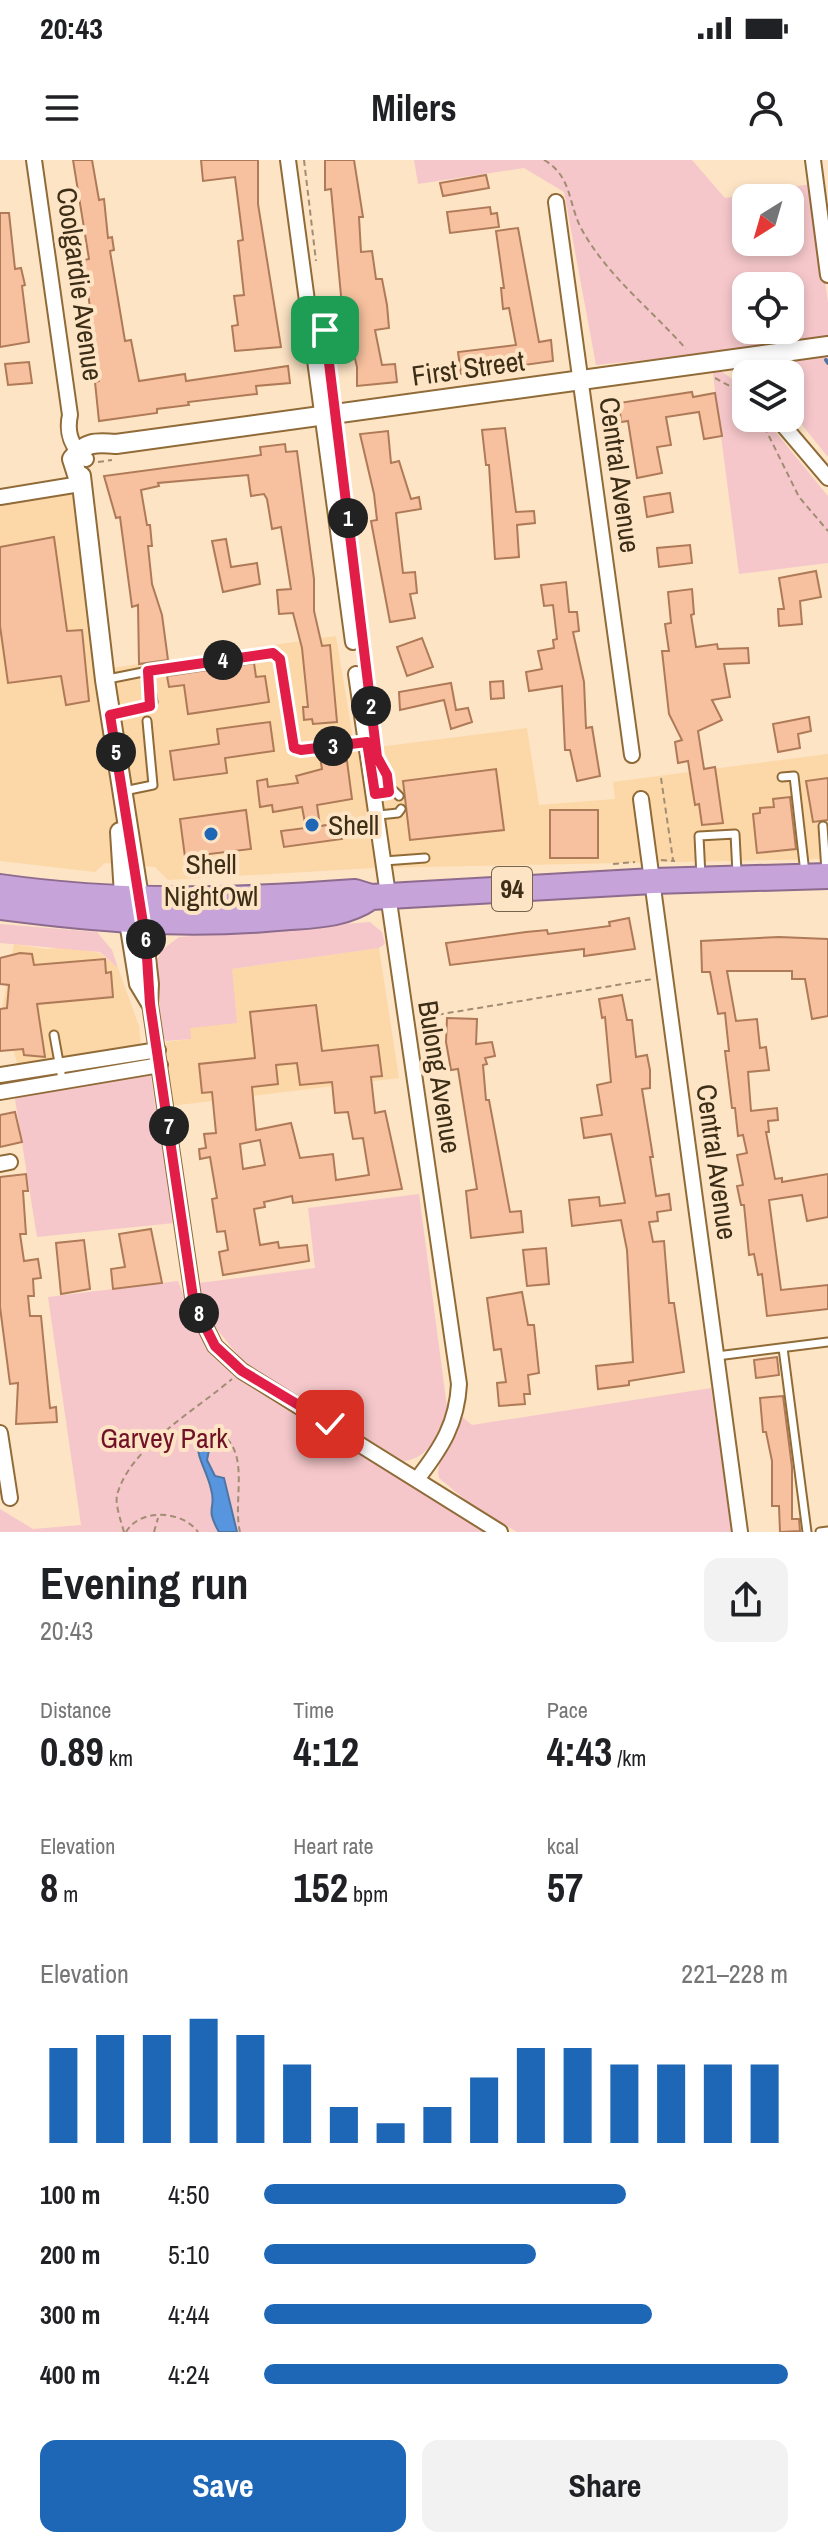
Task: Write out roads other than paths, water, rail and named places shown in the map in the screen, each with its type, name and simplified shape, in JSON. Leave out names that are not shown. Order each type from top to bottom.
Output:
[{"type":"highway","name":"94","points":[[0,907],[134,912],[226,901],[355,892],[381,897],[651,871],[701,870],[737,879],[815,878]]},
{"type":"highway","name":"94","points":[[0,887],[134,912]]},
{"type":"street","name":"Coolgardie Avenue","points":[[34,160],[70,415],[70,437],[84,452],[72,466],[80,484],[125,814],[134,912],[151,984],[150,1004],[194,1304],[215,1346],[242,1371],[418,1478],[500,1532]]},
{"type":"street","points":[[288,160],[358,645]]},
{"type":"street","points":[[813,160],[828,275]]},
{"type":"street","name":"Central Avenue","points":[[556,202],[632,755]]},
{"type":"street","name":"First Street","points":[[773,360],[828,346]]},
{"type":"street","name":"First Street","points":[[84,452],[96,442],[116,444],[700,364],[732,365]]},
{"type":"street","points":[[789,432],[828,478]]},
{"type":"street","points":[[0,497],[80,484]]},
{"type":"street","name":"Bulong Avenue","points":[[362,676],[367,742],[382,793],[379,815],[384,861],[381,897],[390,913],[459,1384],[457,1410],[445,1443],[418,1478]]},
{"type":"street","name":"Central Avenue","points":[[641,799],[740,1532]]},
{"type":"street","points":[[0,1075],[61,1072],[159,1057]]},
{"type":"street","points":[[0,1092],[61,1072]]},
{"type":"street","points":[[0,1433],[10,1498]]},
{"type":"lane","points":[[105,680],[273,653],[280,659],[294,748],[301,750],[367,742]]},
{"type":"lane","points":[[110,715],[150,706],[148,671]]},
{"type":"lane","points":[[121,792],[153,785],[147,721]]},
{"type":"lane","points":[[782,777],[794,776],[815,878]]},
{"type":"lane","points":[[382,793],[399,796]]},
{"type":"lane","points":[[379,815],[398,813],[401,809]]},
{"type":"lane","points":[[815,878],[823,826]]},
{"type":"lane","points":[[701,870],[699,836],[735,834],[737,879]]},
{"type":"lane","points":[[384,861],[425,858]]},
{"type":"lane","points":[[54,1035],[61,1072]]},
{"type":"lane","points":[[717,1356],[828,1342]]},
{"type":"lane","points":[[783,1348],[807,1532]]},
{"type":"lane","points":[[820,1532],[828,1531]]},
{"type":"water","points":[[201,1437],[210,1445],[207,1460],[215,1476],[224,1478],[237,1532],[219,1532],[215,1524],[211,1513],[211,1489],[197,1447],[197,1440]]},
{"type":"place","name":"Shell","points":[[312,825]]},
{"type":"place","name":"Shell NightOwl","points":[[211,834]]},
{"type":"park label","name":"Garvey Park","points":[[164,1438]]}]
